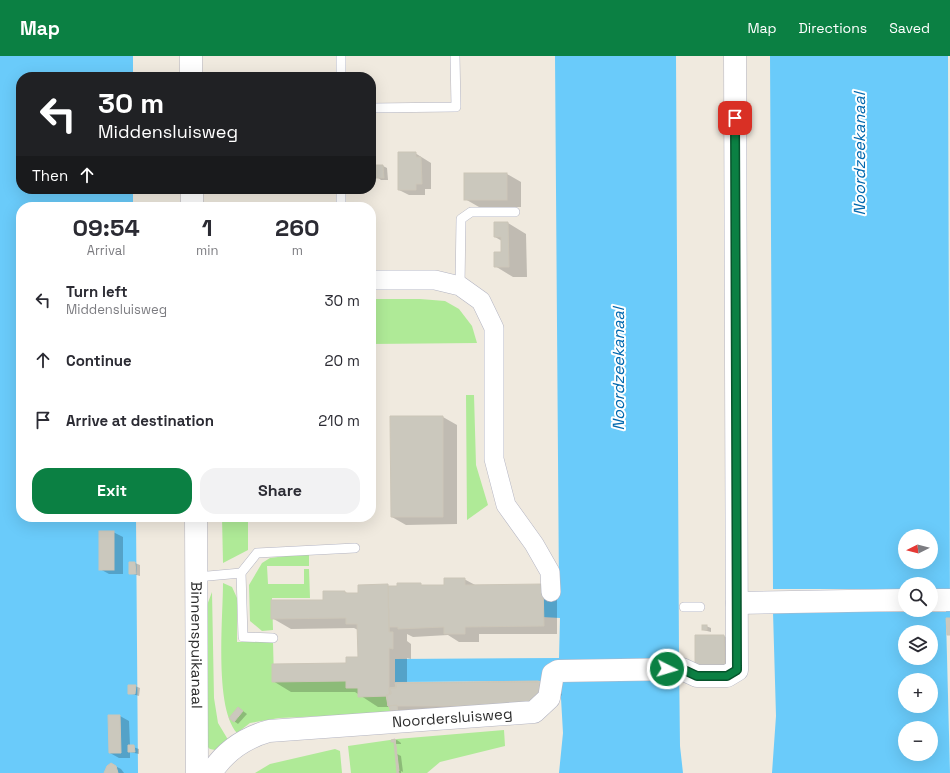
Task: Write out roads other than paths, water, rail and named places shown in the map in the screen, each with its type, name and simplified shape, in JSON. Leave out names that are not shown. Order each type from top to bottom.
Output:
[{"type":"street","points":[[191,56],[191,72]]},
{"type":"street","points":[[735,56],[737,612],[765,602],[898,600]]},
{"type":"street","points":[[376,280],[435,280],[460,286],[481,301],[494,328],[494,459],[498,476],[506,505],[534,544],[550,572],[552,592]]},
{"type":"street","name":"Binnenspuikanaal","points":[[196,522],[197,773]]},
{"type":"street","points":[[938,600],[950,600]]},
{"type":"street","name":"Noordersluisweg","points":[[211,773],[220,758],[239,743],[254,735],[269,731],[534,712],[549,698],[553,674],[558,671],[682,669],[697,676],[727,676],[734,673],[737,667],[737,612]]},
{"type":"lane","points":[[340,56],[341,72]]},
{"type":"lane","points":[[376,108],[456,107],[455,56]]},
{"type":"lane","points":[[460,286],[461,219],[471,212],[514,212]]},
{"type":"lane","points":[[273,638],[243,637],[241,573],[257,553],[355,548]]},
{"type":"lane","points":[[197,577],[241,573]]},
{"type":"lane","points":[[684,607],[700,607]]},
{"type":"water","points":[[0,56],[133,56],[133,72],[16,72],[16,194],[133,194],[133,202],[16,202],[16,522],[136,522],[138,773],[0,773]]},
{"type":"water","name":"Noordzeekanaal","points":[[555,56],[676,56],[679,659],[680,746],[683,773],[559,773],[563,733],[560,681],[395,682],[395,659],[559,658],[560,618],[542,617],[542,590],[559,593]]},
{"type":"water","name":"Noordzeekanaal","points":[[770,56],[948,56],[950,590],[938,589],[938,577],[898,577],[898,589],[773,589]]},
{"type":"water","points":[[950,591],[950,618],[946,618],[950,773],[772,773],[776,716],[773,612],[898,612],[898,617],[938,617],[938,612],[946,612]]}]
